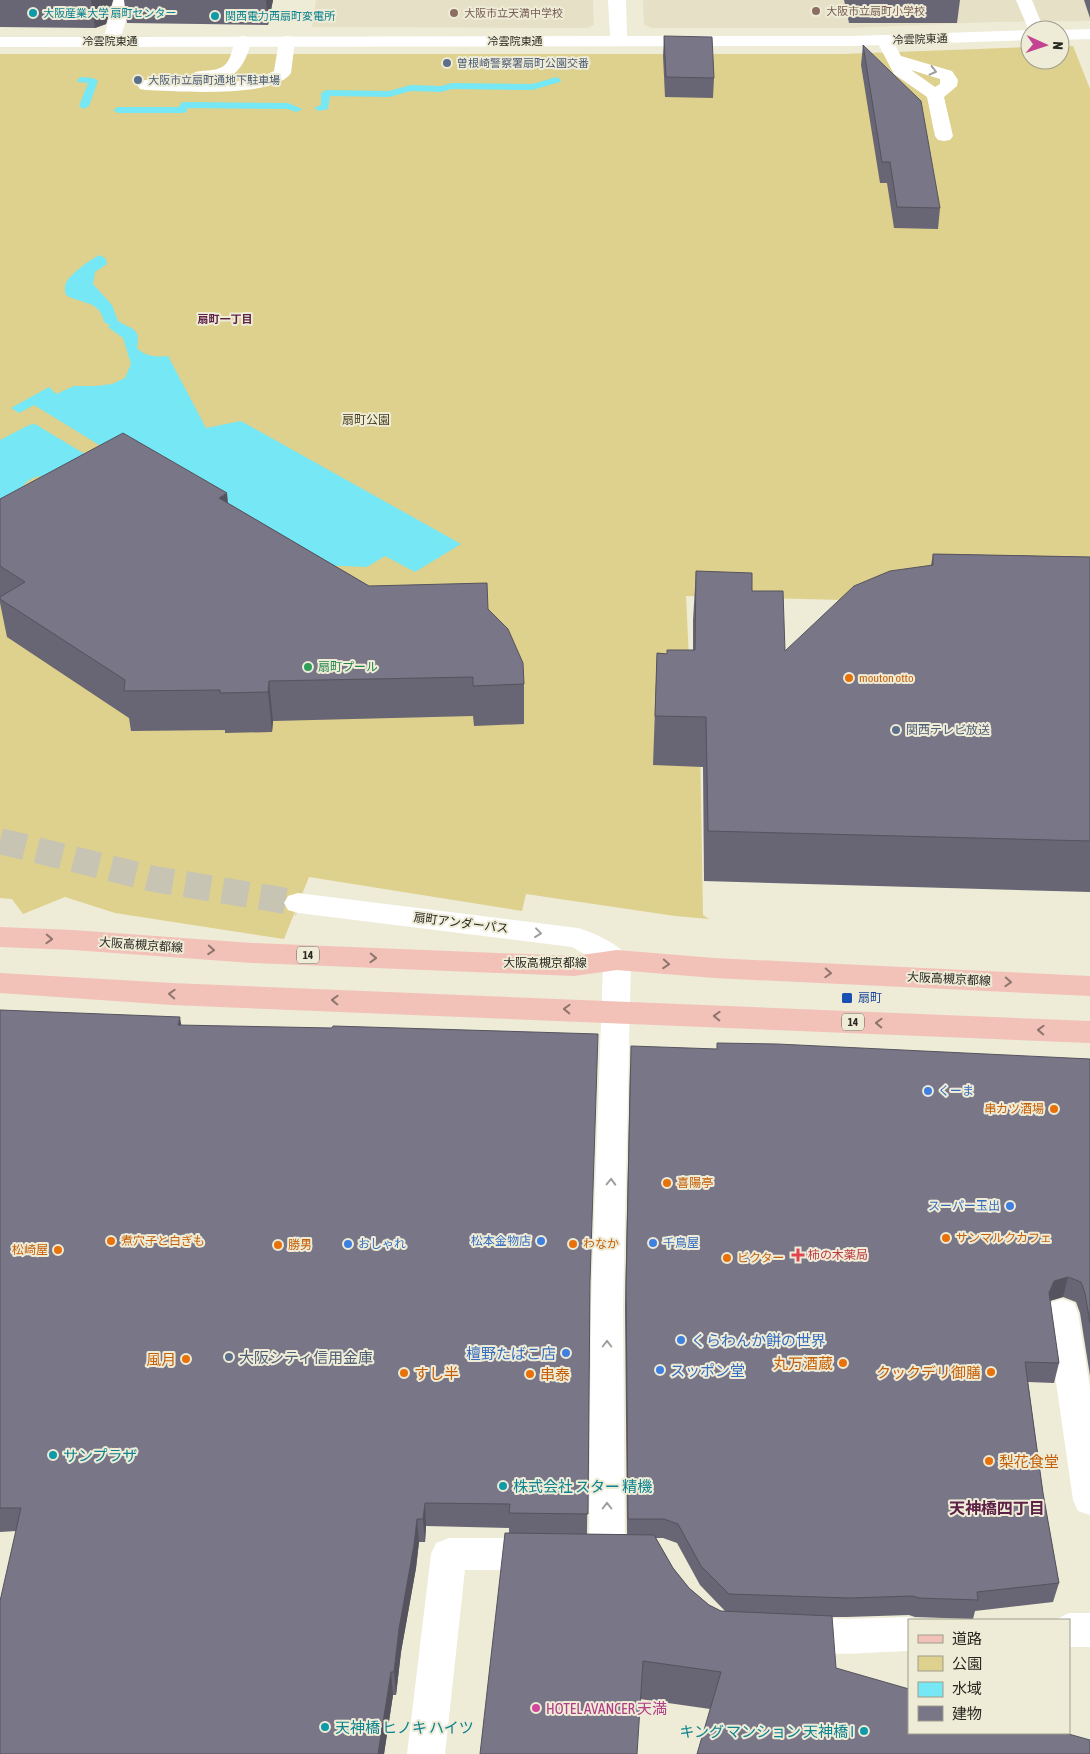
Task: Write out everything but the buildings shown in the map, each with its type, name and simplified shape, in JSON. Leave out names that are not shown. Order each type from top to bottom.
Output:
[{"type":"main road","name":"大阪高槻京都線","points":[[0,938],[74,940],[252,953],[574,966],[617,960],[714,968],[1090,986]]},
{"type":"main road","name":"14","points":[[0,983],[172,994],[1090,1032]]},
{"type":"street","points":[[111,41],[123,0]]},
{"type":"street","points":[[617,0],[619,41]]},
{"type":"street","points":[[1070,34],[1090,34]]},
{"type":"street","name":"冷雲院東通","points":[[0,42],[884,40],[1020,36]]},
{"type":"street","name":"扇町アンダーパス","points":[[298,903],[578,938],[617,960]]},
{"type":"street","points":[[426,1754],[449,1554],[597,1555],[607,1306],[617,960]]},
{"type":"street","points":[[1062,1313],[1090,1500]]},
{"type":"street","points":[[1070,1630],[1090,1630]]},
{"type":"street","points":[[767,1633],[846,1636],[908,1634]]},
{"type":"lane","points":[[1024,0],[1032,20]]},
{"type":"lane","points":[[884,40],[900,70],[935,96],[944,136]]},
{"type":"lane","points":[[243,41],[239,61],[229,71],[208,76],[147,81],[249,85],[270,80],[282,73],[287,41]]},
{"type":"shaded area","name":"大阪市立天満中学校","points":[[316,0],[593,0],[594,25],[587,28],[312,27]]},
{"type":"shaded area","name":"大阪市立扇町小学校","points":[[643,0],[1090,0],[1090,21],[1020,20],[1020,22],[851,28],[652,28],[644,25]]},
{"type":"green space","name":"扇町公園","points":[[1070,46],[1073,46],[1090,89],[1090,606],[686,596],[690,682],[699,682],[703,915],[709,919],[675,916],[526,894],[522,911],[309,877],[284,939],[115,913],[65,897],[23,914],[12,899],[0,898],[0,54],[842,54],[1020,47],[1020,70],[1070,70]]},
{"type":"water","points":[[100,255],[106,259],[107,264],[95,272],[93,284],[112,305],[118,321],[134,330],[138,336],[137,348],[140,351],[148,355],[168,356],[206,428],[241,421],[461,544],[415,572],[385,556],[367,567],[293,564],[34,405],[19,413],[11,408],[49,387],[56,394],[74,386],[112,384],[125,378],[131,364],[123,338],[108,327],[110,325],[104,322],[102,315],[95,306],[72,298],[66,295],[65,292],[65,284],[71,276]]},
{"type":"water","points":[[35,424],[103,465],[39,481],[39,476],[31,479],[15,495],[0,505],[0,440],[29,425]]},
{"type":"waterway","points":[[81,80],[93,81],[84,106]]},
{"type":"waterway","points":[[319,108],[325,107],[326,93],[389,94],[411,88],[441,89],[452,86],[532,87],[557,80]]},
{"type":"waterway","points":[[118,110],[183,110],[184,105],[288,106],[297,109]]},
{"type":"tunnel","points":[[0,841],[154,879],[298,903]]},
{"type":"place","name":"大阪市立扇町小学校","points":[[816,11]]},
{"type":"place","name":"大阪産業大学 扇町センター","points":[[33,13]]},
{"type":"place","name":"大阪市立天満中学校","points":[[454,13]]},
{"type":"place","name":"関西電力西扇町変電所","points":[[215,16]]},
{"type":"place","name":"曽根崎警察署扇町公園交番","points":[[447,63]]},
{"type":"place","name":"大阪市立扇町通地下駐車場","points":[[138,80]]},
{"type":"place","name":"扇町プール","points":[[308,667]]},
{"type":"place","name":"mouton otto","points":[[849,678]]},
{"type":"place","name":"関西テレビ放送","points":[[896,730]]},
{"type":"place","name":"扇町","points":[[847,998]]},
{"type":"place","name":"くーま","points":[[928,1091]]},
{"type":"place","name":"串カツ酒場","points":[[1054,1109]]},
{"type":"place","name":"喜陽亭","points":[[667,1183]]},
{"type":"place","name":"スーパー玉出","points":[[1010,1206]]},
{"type":"place","name":"サンマルクカフェ","points":[[946,1238]]},
{"type":"place","name":"煮穴子と白ぎも","points":[[111,1241]]},
{"type":"place","name":"松本金物店","points":[[541,1241]]},
{"type":"place","name":"千鳥屋","points":[[653,1243]]},
{"type":"place","name":"おしゃれ","points":[[348,1244]]},
{"type":"place","name":"わなか","points":[[573,1244]]},
{"type":"place","name":"勝男","points":[[278,1245]]},
{"type":"place","name":"松崎屋","points":[[58,1250]]},
{"type":"place","name":"柿の木薬局","points":[[798,1255]]},
{"type":"place","name":"ビクター","points":[[727,1258]]},
{"type":"place","name":"くらわんか餅の世界","points":[[681,1340]]},
{"type":"place","name":"檀野たばこ店","points":[[566,1353]]},
{"type":"place","name":"大阪シティ信用金庫","points":[[229,1357]]},
{"type":"place","name":"風月","points":[[186,1359]]},
{"type":"place","name":"丸万酒蔵","points":[[843,1363]]},
{"type":"place","name":"スッポン堂","points":[[660,1370]]},
{"type":"place","name":"クックデリ御膳","points":[[991,1372]]},
{"type":"place","name":"すし半","points":[[404,1373]]},
{"type":"place","name":"串泰","points":[[530,1374]]},
{"type":"place","name":"サンプラザ","points":[[53,1455]]},
{"type":"place","name":"梨花食堂","points":[[989,1461]]},
{"type":"place","name":"株式会社 スター 精機","points":[[503,1486]]},
{"type":"place","name":"HOTEL AVANCER 天満","points":[[536,1708]]},
{"type":"place","name":"天神橋 ヒノキ ハイツ","points":[[325,1727]]},
{"type":"place","name":"キング マンション 天神橋 I","points":[[864,1731]]},
{"type":"district","name":"扇町一丁目","points":[[225,319]]},
{"type":"district","name":"天神橋四丁目","points":[[997,1508]]}]
